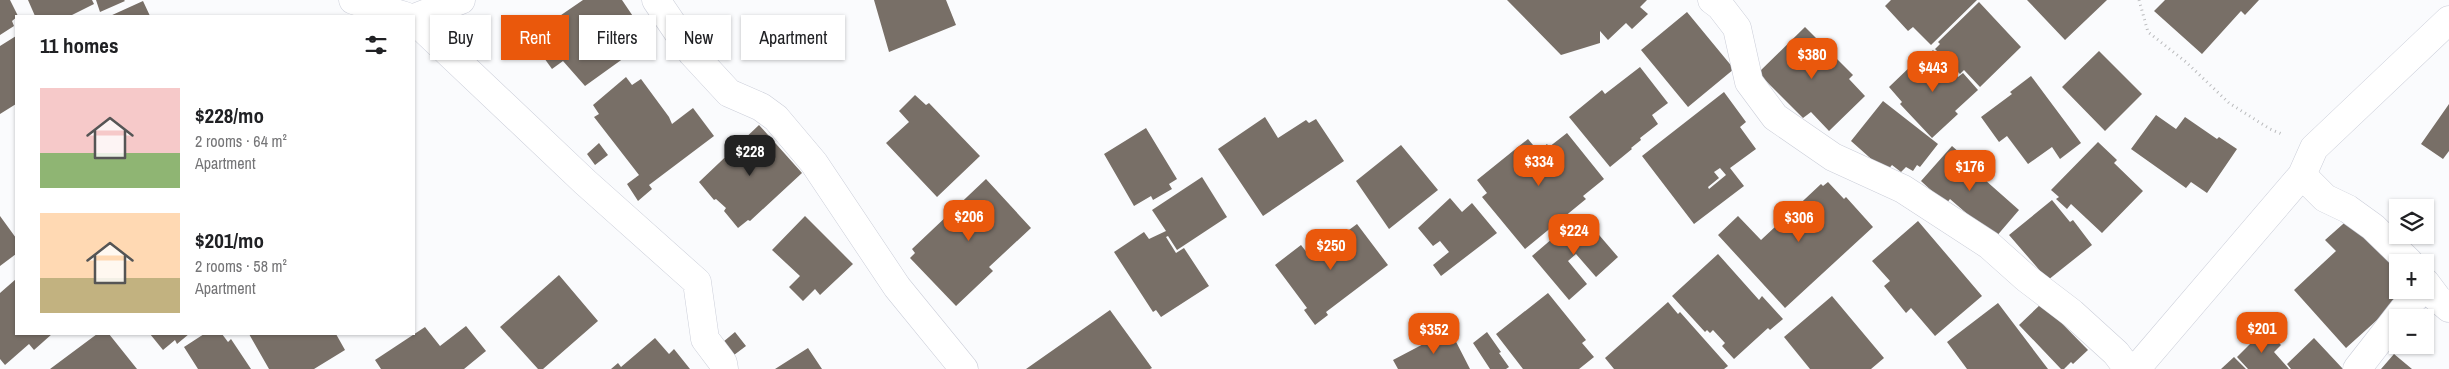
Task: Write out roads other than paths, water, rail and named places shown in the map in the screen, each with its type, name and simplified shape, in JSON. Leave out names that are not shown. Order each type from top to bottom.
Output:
[{"type":"street","points":[[353,0],[401,15]]},
{"type":"street","points":[[396,0],[409,15]]},
{"type":"street","points":[[415,19],[461,0]]},
{"type":"street","points":[[656,0],[692,53],[728,93],[761,107],[776,118],[814,163],[897,287],[964,369]]},
{"type":"street","points":[[1712,0],[1720,6],[1737,28],[1749,82],[1775,117],[1833,157],[1902,189],[1989,245],[2026,278],[2072,313],[2116,353],[2128,369]]},
{"type":"street","points":[[415,20],[585,182],[697,282],[705,339],[723,363],[724,369]]},
{"type":"street","points":[[2136,369],[2302,175],[2314,148],[2399,65],[2449,20]]},
{"type":"street","points":[[2302,175],[2325,198],[2348,209],[2373,227],[2401,254]]},
{"type":"street","points":[[2434,295],[2449,308]]},
{"type":"street","points":[[2356,369],[2413,299]]}]
